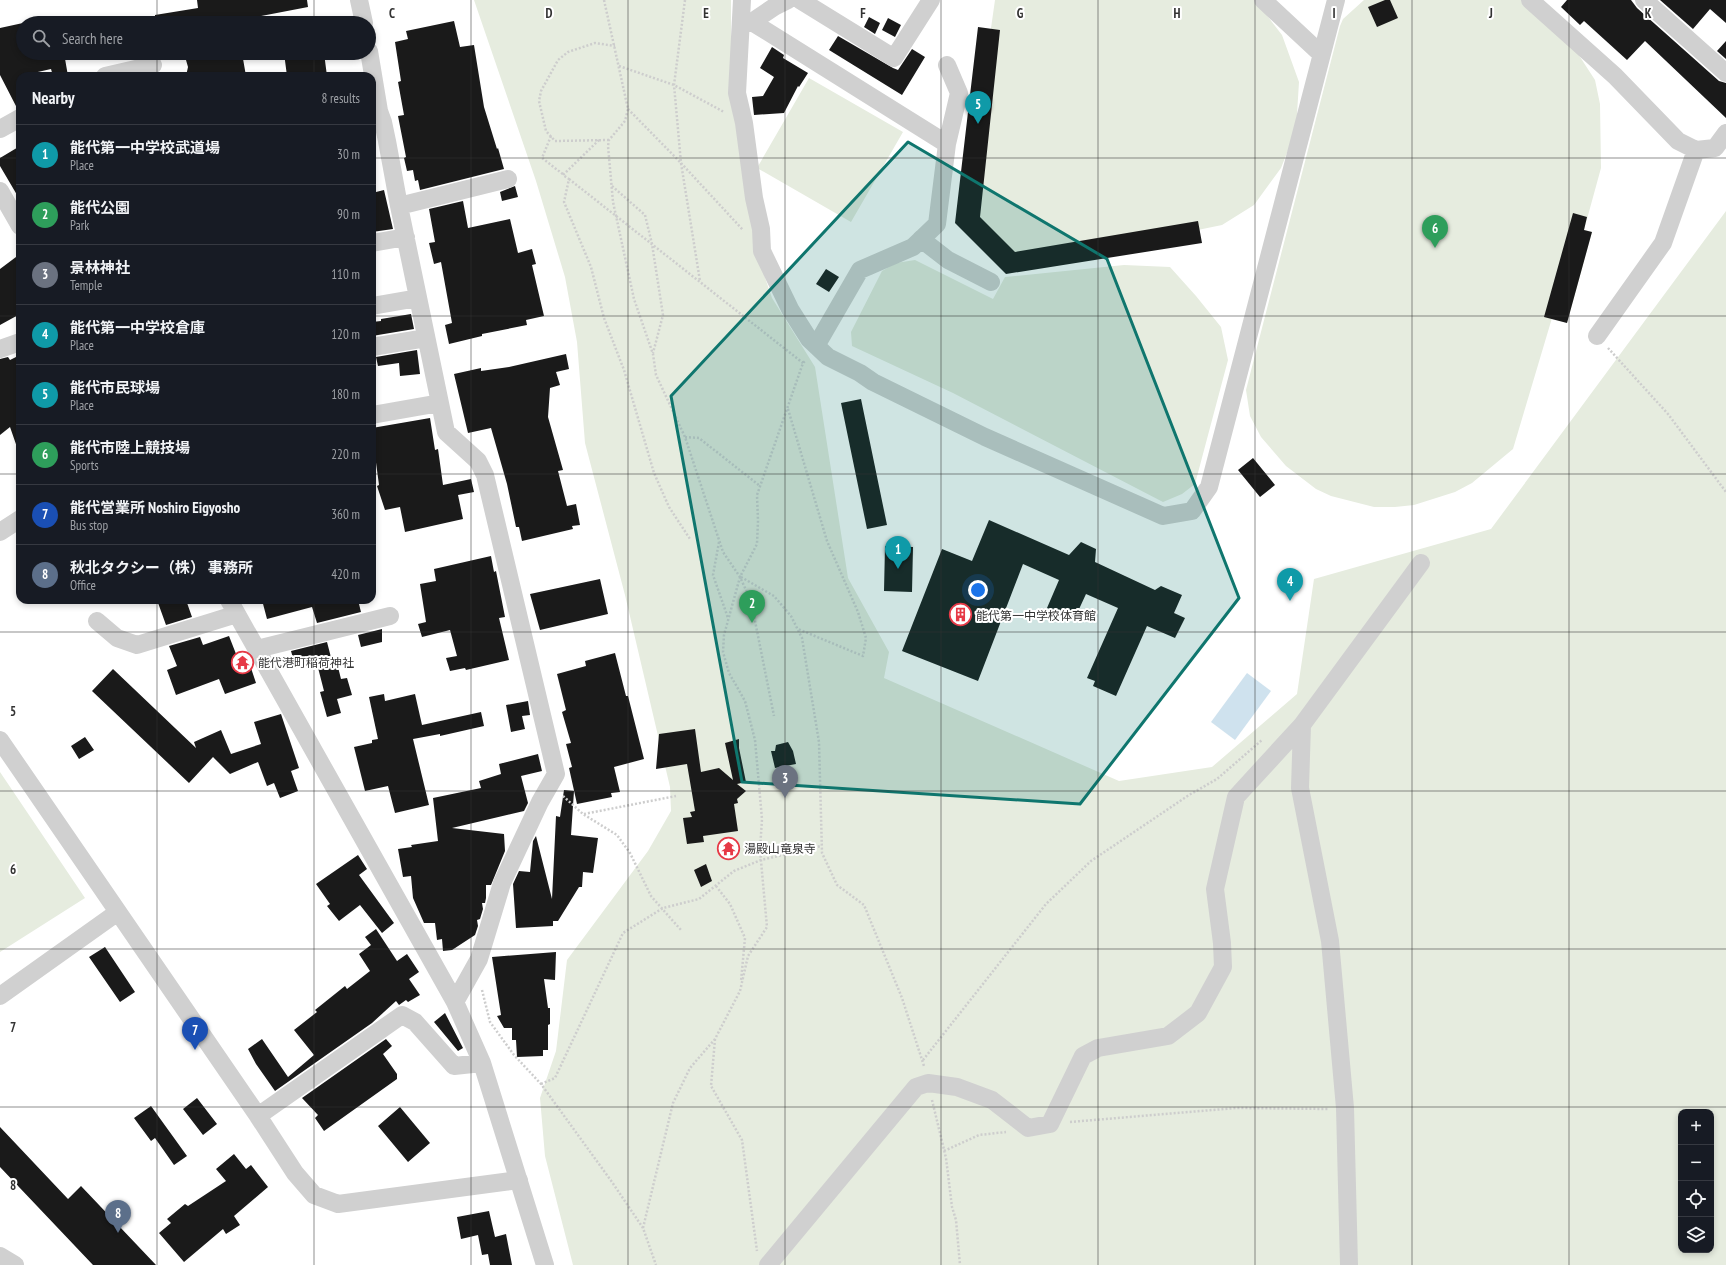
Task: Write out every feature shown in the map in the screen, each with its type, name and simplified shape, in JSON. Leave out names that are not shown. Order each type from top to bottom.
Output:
[{"type":"street","points":[[359,0],[362,16]]},
{"type":"street","points":[[752,22],[774,7],[788,0]]},
{"type":"street","points":[[800,0],[894,58],[931,0]]},
{"type":"street","points":[[1263,0],[1321,54]]},
{"type":"street","points":[[747,1],[737,93],[744,123],[754,198],[761,229],[762,251],[790,310],[809,339],[828,357],[860,373],[873,382],[985,437],[1163,516],[1192,511],[1209,487],[1336,0]]},
{"type":"street","points":[[1530,0],[1615,76],[1678,141],[1696,150],[1715,148],[1726,133]]},
{"type":"street","points":[[1644,0],[1726,73]]},
{"type":"street","points":[[747,1],[752,22],[947,144]]},
{"type":"street","points":[[370,60],[372,72]]},
{"type":"street","points":[[122,72],[153,65]]},
{"type":"street","points":[[816,346],[860,270],[913,247],[937,224],[947,144],[959,93],[947,65]]},
{"type":"street","points":[[376,93],[379,111],[383,122],[380,142],[399,206],[446,432],[478,461],[485,475],[556,774],[540,802],[502,883],[479,959],[455,1002]]},
{"type":"street","points":[[0,129],[16,120]]},
{"type":"street","points":[[1597,336],[1663,243],[1696,150]]},
{"type":"street","points":[[399,206],[508,179]]},
{"type":"street","points":[[0,191],[16,214]]},
{"type":"street","points":[[376,242],[406,237]]},
{"type":"street","points":[[921,239],[948,260],[991,282]]},
{"type":"street","points":[[376,305],[418,298]]},
{"type":"street","points":[[376,346],[426,338]]},
{"type":"street","points":[[0,349],[16,343]]},
{"type":"street","points":[[376,414],[440,403]]},
{"type":"street","points":[[0,532],[16,522]]},
{"type":"street","points":[[763,1261],[916,1087],[928,1084],[957,1087],[992,1100],[1028,1128],[1050,1124],[1083,1056],[1098,1048],[1168,1036],[1198,1013],[1223,967],[1222,943],[1215,889],[1236,797],[1302,725],[1420,563]]},
{"type":"street","points":[[97,621],[117,638],[137,645],[233,607],[455,1002],[482,1063],[520,1180],[545,1265]]},
{"type":"street","points":[[257,650],[390,616]]},
{"type":"street","points":[[1302,725],[1300,788],[1330,941],[1345,1108],[1349,1265]]},
{"type":"street","points":[[0,740],[258,1116],[295,1173],[314,1195],[338,1204],[520,1180]]},
{"type":"street","points":[[0,996],[118,912]]},
{"type":"street","points":[[258,1116],[402,1015],[415,1022],[454,1066],[482,1063]]},
{"type":"street","points":[[0,1256],[15,1265]]},
{"type":"path","points":[[604,0],[628,109],[625,121],[609,140],[608,146],[616,216],[634,299],[653,354],[656,376],[685,437],[722,552],[740,577],[751,601],[774,716]]},
{"type":"path","points":[[685,0],[674,84],[680,163],[700,281]]},
{"type":"path","points":[[609,140],[555,141],[546,131],[539,101],[541,91],[558,60],[568,52],[595,43],[615,46]]},
{"type":"path","points":[[618,66],[674,84],[744,123]]},
{"type":"path","points":[[628,109],[762,251]]},
{"type":"path","points":[[551,136],[542,158],[803,363]]},
{"type":"path","points":[[563,175],[599,140]]},
{"type":"path","points":[[569,179],[564,202],[591,267],[604,318],[624,370],[654,474],[669,507],[690,539]]},
{"type":"path","points":[[612,186],[645,215],[652,244],[663,315],[653,354]]},
{"type":"path","points":[[1597,336],[1668,414],[1726,492]]},
{"type":"path","points":[[643,1228],[673,1103],[690,1068],[715,1039],[740,991],[748,956],[766,927],[760,850],[762,819],[755,740],[745,701],[729,673],[723,652],[724,635],[740,577],[757,544],[757,495],[803,363],[816,346]]},
{"type":"path","points":[[788,408],[827,541],[858,612],[866,638],[863,656],[798,629]]},
{"type":"path","points":[[685,437],[699,438],[760,486]]},
{"type":"path","points":[[719,541],[713,575],[728,618]]},
{"type":"path","points":[[740,577],[774,596],[792,616],[802,638],[819,742],[822,853],[837,886],[864,905],[902,998],[923,1060],[944,1152],[952,1207],[956,1220],[960,1265]]},
{"type":"path","points":[[923,1060],[1046,904],[1091,860],[1189,795],[1218,779],[1263,740]]},
{"type":"path","points":[[556,774],[563,797],[584,814],[617,836],[630,853],[651,896],[681,930]]},
{"type":"path","points":[[584,814],[676,796]]},
{"type":"path","points":[[541,1084],[555,1078],[623,933],[661,909],[699,899],[734,871],[761,860],[821,846]]},
{"type":"path","points":[[716,886],[730,904],[745,938],[740,991]]},
{"type":"path","points":[[482,989],[490,1022],[514,1055],[541,1084],[612,1182],[643,1228],[656,1265]]},
{"type":"path","points":[[715,1039],[711,1086],[742,1140],[763,1261]]},
{"type":"path","points":[[1065,1123],[1236,1108],[1345,1108]]},
{"type":"path","points":[[944,1152],[979,1135],[1007,1132]]},
{"type":"highlighted area","points":[[908,142],[1107,259],[1239,598],[1080,804],[742,782],[671,396]]},
{"type":"shaded area","points":[[474,0],[731,0],[731,96],[757,254],[772,298],[815,367],[848,578],[889,652],[884,678],[1119,781],[1212,767],[1297,694],[1314,579],[1491,529],[1726,211],[1726,1265],[573,1265],[545,1156],[540,1098],[556,1051],[567,960],[648,851],[671,811],[670,787],[625,595],[585,443],[577,342],[565,277],[536,181]]},
{"type":"shaded area","points":[[995,0],[1255,0],[1282,35],[1299,82],[1296,130],[1281,168],[1254,205],[1222,225],[1013,268],[964,218]]},
{"type":"shaded area","points":[[1364,0],[1522,0],[1571,43],[1595,80],[1600,104],[1601,168],[1584,230],[1592,232],[1567,323],[1552,318],[1513,449],[1472,483],[1455,492],[1414,505],[1395,507],[1374,507],[1331,496],[1316,489],[1286,466],[1261,437],[1250,416],[1246,390],[1340,26],[1343,19]]},
{"type":"shaded area","points":[[809,78],[903,132],[851,222],[757,168]]},
{"type":"shaded area","points":[[915,260],[993,299],[1005,277],[1124,265],[1170,267],[1221,327],[1228,360],[1195,484],[1182,494],[1163,502],[953,393],[852,346],[851,332],[882,271],[896,263]]},
{"type":"shaded area","points":[[0,772],[85,898],[0,952]]},
{"type":"water","points":[[1247,673],[1271,691],[1235,740],[1211,722]]},
{"type":"building","points":[[197,0],[307,0],[308,7],[261,16],[155,16],[198,8]]},
{"type":"building","points":[[1385,0],[1390,0],[1398,18],[1377,27],[1368,7]]},
{"type":"building","points":[[1567,0],[1631,0],[1637,8],[1719,81],[1726,83],[1726,118],[1645,41],[1627,60],[1584,21],[1580,25],[1561,7]]},
{"type":"building","points":[[1660,0],[1726,0],[1726,23],[1710,9],[1693,29]]},
{"type":"building","points":[[869,17],[880,23],[875,34],[864,27]]},
{"type":"building","points":[[888,18],[901,25],[895,37],[882,30]]},
{"type":"building","points":[[454,21],[460,47],[474,45],[484,107],[504,169],[420,190],[418,180],[415,181],[413,170],[407,171],[404,158],[406,157],[398,116],[404,115],[398,82],[401,81],[395,42],[408,39],[406,31]]},
{"type":"building","points":[[16,25],[16,60],[65,60],[67,72],[52,72],[51,69],[38,72],[16,72],[16,106],[0,75],[0,28]]},
{"type":"building","points":[[978,27],[1000,30],[980,217],[1015,252],[1198,221],[1202,243],[1006,274],[955,223]]},
{"type":"building","points":[[838,36],[898,70],[912,49],[925,57],[902,95],[829,50]]},
{"type":"building","points":[[1726,41],[1726,59],[1717,51]]},
{"type":"building","points":[[772,47],[784,55],[783,58],[808,73],[799,87],[798,86],[784,113],[754,115],[752,97],[763,96],[774,77],[760,68]]},
{"type":"building","points":[[186,60],[243,60],[245,72],[187,72],[188,67]]},
{"type":"building","points":[[285,60],[325,60],[326,72],[286,72]]},
{"type":"building","points":[[16,148],[16,193],[0,166],[0,158]]},
{"type":"building","points":[[515,186],[518,197],[502,201],[500,192]]},
{"type":"building","points":[[384,190],[393,229],[376,231],[376,192]]},
{"type":"building","points":[[463,201],[468,228],[510,219],[518,253],[532,249],[536,264],[532,265],[544,316],[526,320],[527,325],[482,334],[482,336],[449,344],[445,325],[452,323],[441,262],[434,264],[429,243],[435,242],[429,209]]},
{"type":"building","points":[[1573,213],[1587,217],[1584,230],[1592,232],[1567,323],[1544,317]]},
{"type":"building","points":[[16,257],[16,316],[0,325],[0,269]]},
{"type":"building","points":[[826,269],[839,277],[829,292],[816,284]]},
{"type":"building","points":[[411,314],[414,329],[376,335],[376,322],[381,321],[381,319]]},
{"type":"building","points":[[417,350],[420,374],[400,376],[399,363],[378,366],[376,357]]},
{"type":"building","points":[[566,354],[569,369],[556,372],[560,385],[550,388],[548,417],[563,470],[558,471],[567,506],[576,504],[580,525],[572,526],[573,529],[522,541],[519,527],[516,527],[507,484],[491,428],[468,433],[454,374],[481,368],[481,371],[509,367]]},
{"type":"building","points":[[8,357],[10,360],[16,357],[16,444],[10,427],[0,435],[0,359]]},
{"type":"building","points":[[861,399],[887,525],[867,529],[841,403]]},
{"type":"building","points":[[430,418],[435,450],[438,449],[443,485],[471,479],[474,492],[458,495],[463,519],[405,532],[400,507],[385,510],[377,486],[379,485],[376,462],[376,427]]},
{"type":"building","points":[[1253,458],[1275,485],[1260,497],[1238,470]]},
{"type":"building","points":[[989,520],[1069,555],[1081,542],[1096,549],[1095,562],[1155,590],[1161,586],[1182,595],[1174,613],[1185,618],[1175,638],[1147,626],[1116,696],[1093,686],[1095,681],[1087,678],[1118,608],[1086,594],[1074,620],[1047,608],[1059,580],[1023,564],[978,681],[902,651],[942,549],[972,561]]},
{"type":"building","points":[[885,546],[913,547],[912,592],[884,591]]},
{"type":"building","points":[[491,556],[494,572],[496,571],[505,617],[499,618],[509,660],[466,670],[465,668],[450,671],[446,658],[457,656],[450,630],[422,637],[418,624],[426,622],[420,584],[436,581],[434,569]]},
{"type":"building","points":[[600,579],[608,614],[540,630],[530,594]]},
{"type":"building","points":[[158,604],[187,604],[192,617],[166,625]]},
{"type":"building","points":[[263,604],[359,604],[361,612],[317,623],[312,607],[267,619]]},
{"type":"building","points":[[382,629],[382,642],[361,647],[358,635]]},
{"type":"building","points":[[229,636],[238,659],[245,657],[249,668],[251,668],[256,683],[225,694],[219,679],[176,695],[167,670],[177,666],[169,646],[200,637],[203,645]]},
{"type":"building","points":[[327,642],[334,669],[338,667],[341,679],[347,678],[352,695],[337,699],[341,713],[327,717],[320,692],[324,691],[316,660],[295,665],[291,651]]},
{"type":"building","points":[[615,653],[644,759],[614,767],[620,792],[611,793],[612,797],[577,804],[569,768],[572,767],[566,744],[571,743],[562,712],[566,710],[557,674],[586,666],[585,661]]},
{"type":"building","points":[[113,669],[196,748],[194,742],[221,730],[231,754],[261,744],[254,722],[281,714],[299,768],[291,771],[298,791],[280,798],[274,783],[267,786],[258,762],[230,774],[213,757],[189,783],[92,691]]},
{"type":"building","points":[[384,694],[385,701],[415,694],[422,725],[481,712],[484,726],[440,736],[440,734],[413,739],[429,805],[395,813],[388,786],[365,791],[354,747],[372,743],[372,740],[378,739],[369,697]]},
{"type":"building","points":[[528,701],[530,715],[522,716],[525,729],[511,732],[506,705]]},
{"type":"building","points":[[695,729],[701,772],[719,768],[733,780],[725,743],[739,739],[739,748],[746,782],[737,784],[746,791],[737,799],[738,803],[734,804],[738,831],[703,836],[704,842],[687,844],[683,818],[692,817],[690,812],[695,811],[687,764],[656,769],[659,734]]},
{"type":"building","points":[[85,737],[94,750],[79,759],[71,746]]},
{"type":"building","points":[[788,742],[793,751],[796,764],[775,768],[771,751],[775,751],[776,745]]},
{"type":"building","points":[[538,754],[542,771],[521,776],[528,803],[524,811],[452,828],[504,834],[505,851],[491,885],[486,885],[485,903],[482,903],[483,909],[480,919],[477,920],[478,926],[475,935],[452,950],[443,951],[442,939],[437,940],[435,923],[424,923],[413,898],[411,876],[403,877],[398,849],[412,847],[411,845],[438,841],[433,798],[481,788],[479,781],[501,774],[499,764]]},
{"type":"building","points":[[564,790],[574,791],[571,835],[598,838],[593,873],[583,872],[582,887],[579,887],[558,921],[553,921],[553,926],[516,928],[513,884],[519,871],[530,872],[533,841],[536,836],[552,899],[556,816],[560,817]]},
{"type":"building","points":[[358,855],[367,869],[359,875],[394,923],[382,933],[360,905],[339,921],[327,906],[330,904],[316,884]]},
{"type":"building","points":[[706,864],[712,881],[701,887],[694,870]]},
{"type":"building","points":[[376,929],[397,961],[407,954],[419,972],[409,979],[420,995],[408,1002],[406,1000],[399,1005],[396,1001],[372,1023],[275,1091],[256,1064],[248,1049],[262,1039],[288,1077],[314,1055],[294,1030],[317,1012],[315,1010],[345,986],[347,989],[370,971],[359,954],[371,945],[365,937]]},
{"type":"building","points":[[105,947],[135,992],[120,1002],[89,957]]},
{"type":"building","points":[[556,952],[555,980],[544,979],[548,1008],[550,1008],[548,1050],[543,1050],[543,1056],[517,1057],[516,1040],[512,1040],[512,1028],[504,1028],[497,1016],[501,1015],[492,957]]},
{"type":"building","points":[[445,1013],[463,1048],[458,1051],[434,1022]]},
{"type":"building","points":[[386,1039],[392,1046],[383,1054],[397,1074],[397,1079],[324,1131],[315,1118],[318,1115],[302,1098]]},
{"type":"building","points":[[197,1098],[217,1124],[203,1135],[183,1109]]},
{"type":"building","points":[[151,1106],[187,1156],[174,1165],[155,1138],[151,1141],[134,1118]]},
{"type":"building","points":[[400,1107],[430,1143],[408,1162],[378,1126]]},
{"type":"building","points":[[0,1127],[68,1199],[81,1186],[156,1265],[93,1265],[0,1167]]},
{"type":"building","points":[[234,1154],[246,1169],[251,1165],[268,1187],[234,1216],[240,1225],[226,1234],[223,1229],[184,1262],[159,1233],[171,1223],[167,1219],[185,1204],[188,1206],[226,1181],[216,1169]]},
{"type":"building","points":[[489,1211],[495,1237],[506,1234],[512,1265],[490,1265],[488,1254],[482,1255],[478,1235],[461,1239],[457,1217]]},
{"type":"place","name":"能代市民球場","points":[[978,124]]},
{"type":"place","name":"能代市陸上競技場","points":[[1435,248]]},
{"type":"place","name":"能代第一中学校武道場","points":[[898,569]]},
{"type":"place","name":"能代第一中学校倉庫","points":[[1290,601]]},
{"type":"place","name":"能代第一中学校体育館","points":[[960,615]]},
{"type":"place","name":"能代公園","points":[[752,623]]},
{"type":"place","name":"能代港町稲荷神社","points":[[243,662]]},
{"type":"place","name":"景林神社","points":[[785,798]]},
{"type":"place","name":"湯殿山竜泉寺","points":[[728,848]]},
{"type":"place","name":"能代営業所 Noshiro Eigyosho","points":[[195,1050]]},
{"type":"place","name":"秋北タクシー（株） 事務所","points":[[118,1233]]}]
